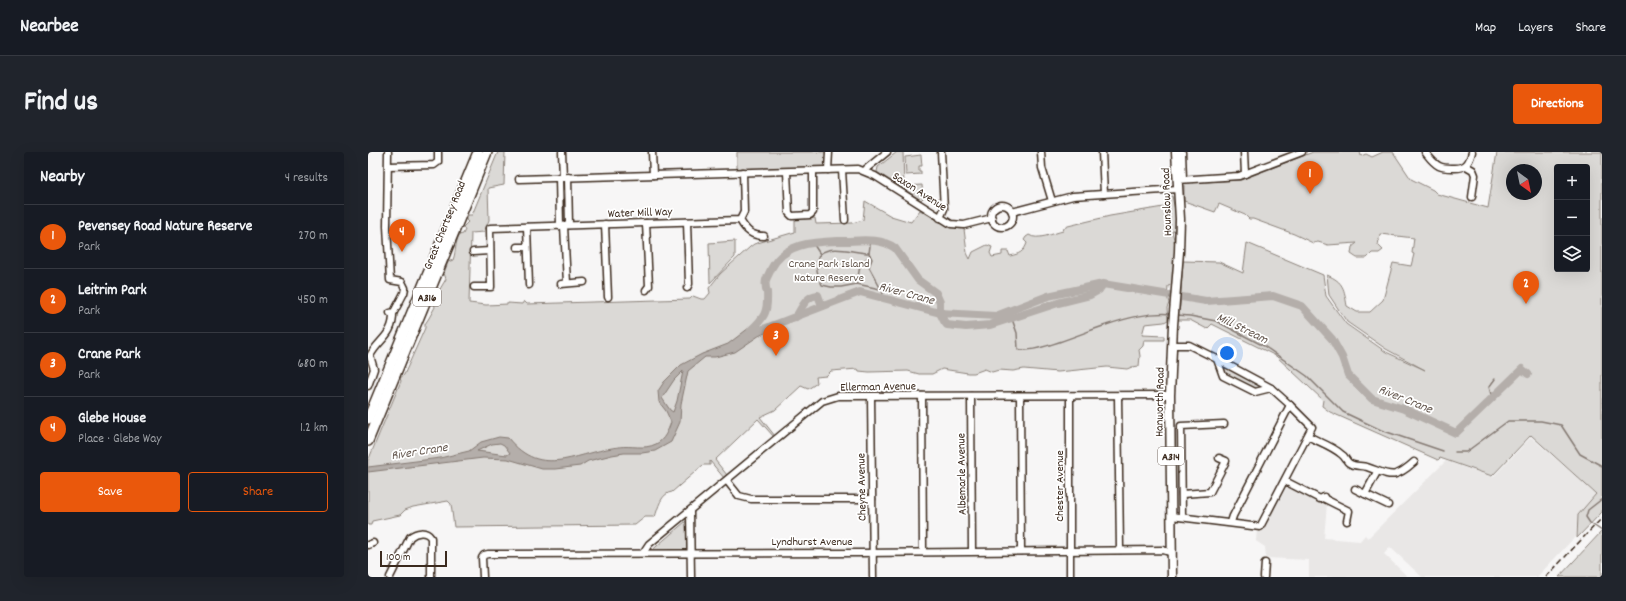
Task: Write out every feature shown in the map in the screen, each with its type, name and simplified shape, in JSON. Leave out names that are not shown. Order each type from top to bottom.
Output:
[{"type":"highway","name":"Great Chertsey Road","points":[[368,419],[478,152]]},
{"type":"highway","name":"Great Chertsey Road","points":[[368,441],[487,152]]},
{"type":"main road","name":"Hounslow Road","points":[[1176,152],[1180,179],[1178,189],[1180,219],[1179,252]]},
{"type":"main road","name":"Hanworth Road","points":[[1172,577],[1170,395],[1179,252]]},
{"type":"street","points":[[368,386],[374,369],[370,356],[373,350],[384,339],[389,330],[393,320],[391,313],[404,293],[405,288],[402,282],[390,280],[387,226],[388,152]]},
{"type":"street","points":[[388,166],[434,165],[438,162],[438,152]]},
{"type":"street","points":[[562,152],[565,226]]},
{"type":"street","points":[[652,152],[653,176]]},
{"type":"street","points":[[828,170],[829,152]]},
{"type":"street","points":[[865,171],[887,152]]},
{"type":"street","points":[[940,218],[944,209],[941,152]]},
{"type":"street","points":[[1042,152],[1042,168],[1052,201]]},
{"type":"street","points":[[1102,152],[1104,194]]},
{"type":"street","points":[[1182,152],[1180,179],[1239,176],[1302,152]]},
{"type":"street","points":[[1244,152],[1245,174]]},
{"type":"street","points":[[1425,152],[1440,166],[1457,168],[1466,166],[1473,170],[1475,175],[1472,197]]},
{"type":"street","points":[[1466,166],[1470,160],[1472,152]]},
{"type":"street","points":[[842,170],[845,220]]},
{"type":"street","name":"Saxon Avenue","points":[[519,179],[858,170],[865,171],[875,176],[951,224],[959,226],[992,218]]},
{"type":"street","points":[[787,172],[789,213],[792,216],[802,216],[810,215],[813,212],[813,171]]},
{"type":"street","points":[[743,172],[744,212],[740,220],[751,233],[756,236],[764,236]]},
{"type":"street","points":[[563,177],[565,226],[564,284],[584,282]]},
{"type":"street","points":[[1012,212],[1073,196],[1178,189]]},
{"type":"street","points":[[998,206],[1008,207],[1012,212],[1012,219],[1005,226],[998,225],[992,218],[993,211],[998,206]]},
{"type":"street","name":"Water Mill Way","points":[[490,251],[490,228],[740,220]]},
{"type":"street","points":[[687,222],[690,284],[687,288]]},
{"type":"street","points":[[646,223],[649,286],[646,290]]},
{"type":"street","points":[[605,224],[608,297]]},
{"type":"street","points":[[527,227],[529,285]]},
{"type":"street","points":[[517,247],[527,247]]},
{"type":"street","points":[[473,252],[490,251],[491,286],[474,287]]},
{"type":"street","points":[[1171,516],[1231,522],[1260,527],[1312,427],[1271,388],[1189,346],[1172,345]]},
{"type":"street","points":[[1217,359],[1223,376],[1255,392],[1271,388]]},
{"type":"street","name":"Ellerman Avenue","points":[[643,553],[649,544],[822,401],[838,396],[1170,395]]},
{"type":"street","name":"Cheyne Avenue","points":[[871,396],[873,577]]},
{"type":"street","points":[[922,396],[922,551]]},
{"type":"street","name":"Albemarle Avenue","points":[[971,396],[972,551]]},
{"type":"street","points":[[1020,396],[1021,551]]},
{"type":"street","name":"Chester Avenue","points":[[1070,396],[1070,577]]},
{"type":"street","points":[[1118,396],[1120,550]]},
{"type":"street","points":[[1231,522],[1290,405]]},
{"type":"street","name":"Hanworth Road","points":[[1182,517],[1181,426],[1224,424]]},
{"type":"street","points":[[1308,436],[1342,454],[1348,463],[1354,466],[1366,466],[1377,472],[1391,475],[1400,472],[1414,462]]},
{"type":"street","points":[[1182,494],[1210,492],[1226,461],[1219,458]]},
{"type":"street","points":[[1366,494],[1377,472]]},
{"type":"street","points":[[1285,481],[1320,499],[1324,497],[1352,512],[1347,521]]},
{"type":"street","points":[[724,482],[739,496],[751,499],[872,500]]},
{"type":"street","points":[[1355,489],[1388,505]]},
{"type":"street","points":[[690,511],[691,577]]},
{"type":"street","points":[[390,577],[410,537],[413,534],[425,533],[431,538],[431,577]]},
{"type":"street","name":"Lyndhurst Avenue","points":[[482,577],[482,558],[484,555],[488,554],[1071,551],[1172,549]]},
{"type":"street","points":[[1264,577],[1265,563]]},
{"type":"shaded area","points":[[758,321],[765,333],[735,352],[715,357],[705,357],[688,371],[681,404],[680,422],[671,442],[655,451],[612,455],[588,461],[580,466],[555,469],[542,469],[508,459],[483,458],[368,472],[368,467],[440,458],[469,451],[481,442],[499,437],[508,438],[521,451],[534,458],[547,461],[560,460],[619,447],[651,446],[663,438],[671,422],[666,411],[659,402],[658,391],[664,382],[681,365],[702,354],[728,344]],"holes":[[[683,371],[677,401],[673,412],[662,398],[674,380]],[[500,443],[504,445],[510,453],[507,455],[477,451],[492,444]]]},
{"type":"shaded area","points":[[1531,437],[1596,494],[1578,515],[1576,536],[1537,577],[1422,577],[1390,547],[1384,554],[1408,577],[1309,577],[1309,560],[1266,558],[1265,547],[1256,541],[1257,529],[1261,529],[1266,523],[1288,485],[1327,504],[1324,538],[1360,541],[1365,535],[1368,538],[1446,461],[1493,477]]},
{"type":"green space","name":"Crane Park Island Nature Reserve","points":[[498,152],[505,152],[504,185],[488,188],[489,220],[484,232],[471,233],[469,303],[486,305],[508,303],[522,304],[524,301],[527,304],[690,299],[693,296],[705,299],[710,293],[709,288],[720,274],[754,244],[795,232],[795,219],[815,218],[816,224],[852,223],[863,220],[865,201],[891,216],[911,222],[920,210],[947,225],[964,229],[967,253],[970,259],[973,252],[987,245],[992,247],[990,253],[992,257],[1002,255],[1002,251],[1008,251],[1010,256],[1021,252],[1024,249],[1027,243],[1024,240],[1029,235],[1032,237],[1046,236],[1063,231],[1064,228],[1068,226],[1110,216],[1163,207],[1169,196],[1172,196],[1176,215],[1176,227],[1172,232],[1175,245],[1175,258],[1172,285],[1168,286],[1168,320],[1164,322],[1145,324],[1142,335],[1164,336],[1164,340],[1144,340],[1143,346],[1139,350],[1139,366],[1127,369],[1107,367],[1058,372],[1024,369],[1013,371],[999,370],[992,372],[985,369],[974,373],[968,373],[942,369],[932,374],[919,374],[908,371],[869,372],[859,371],[858,369],[831,371],[826,376],[816,377],[817,383],[808,389],[801,386],[775,410],[760,417],[775,436],[774,437],[758,419],[715,460],[727,475],[724,478],[710,461],[710,465],[703,465],[672,492],[665,495],[660,502],[655,517],[645,517],[635,525],[454,527],[451,504],[448,501],[413,507],[405,510],[400,515],[372,521],[371,525],[368,525],[368,461],[401,381],[400,378],[404,375],[425,328],[425,324],[435,307],[434,303],[438,295],[435,292],[440,289],[446,279],[444,273],[448,262],[453,260],[459,235],[463,234],[465,230],[463,227],[468,222],[466,220],[468,215],[472,215]]},
{"type":"green space","points":[[737,152],[826,152],[826,165],[825,167],[737,169]]},
{"type":"green space","points":[[897,152],[903,152],[904,186],[922,185],[923,198],[921,200],[877,172],[878,167]]},
{"type":"green space","points":[[1313,152],[1360,152],[1361,156],[1366,154],[1372,157],[1383,152],[1393,152],[1411,179],[1433,190],[1437,194],[1488,208],[1497,152],[1602,152],[1602,512],[1577,538],[1578,515],[1596,494],[1531,435],[1492,476],[1440,458],[1438,460],[1330,412],[1322,406],[1323,400],[1276,356],[1212,324],[1207,329],[1190,320],[1177,320],[1180,306],[1183,261],[1219,262],[1243,273],[1247,243],[1323,275],[1326,296],[1346,324],[1386,352],[1425,370],[1386,349],[1347,322],[1329,295],[1327,275],[1340,283],[1345,295],[1347,306],[1357,312],[1370,312],[1383,300],[1393,263],[1411,266],[1414,254],[1412,253],[1414,238],[1380,234],[1378,245],[1383,250],[1379,253],[1372,253],[1367,258],[1357,258],[1351,254],[1352,247],[1357,243],[1328,245],[1318,242],[1313,243],[1294,234],[1253,219],[1249,219],[1245,215],[1219,204],[1215,212],[1184,201],[1184,183],[1241,180]]},
{"type":"green space","points":[[921,155],[922,166],[919,166],[919,171],[921,171],[921,174],[906,175],[905,157]]},
{"type":"green space","points":[[735,241],[735,257],[710,283],[709,243]]},
{"type":"green space","points":[[1222,366],[1264,388],[1256,390],[1225,374]]},
{"type":"green space","points":[[686,521],[688,552],[650,552]]},
{"type":"green space","points":[[1602,531],[1602,577],[1559,577]]},
{"type":"waterway","points":[[868,240],[870,246],[869,253],[872,259],[869,267],[883,293],[882,295]]},
{"type":"waterway","points":[[751,330],[765,314],[767,305],[766,280],[777,260],[784,253],[802,245],[811,243],[869,240],[882,242],[895,248],[918,280],[936,293],[940,302],[940,313],[947,325],[966,327],[990,325],[1058,303],[1090,295],[1099,290],[1103,284]]},
{"type":"waterway","points":[[812,242],[820,254],[817,261],[817,270],[822,285],[841,287],[857,284],[880,289]]},
{"type":"waterway","points":[[820,254],[825,251],[837,249],[869,253]]},
{"type":"waterway","points":[[857,284],[860,265],[870,255]]},
{"type":"waterway","name":"River Crane","points":[[753,333],[860,292],[940,313],[996,316],[1048,296],[1103,284],[1206,301],[1273,296],[1302,306],[1332,339],[1342,357],[1348,375],[1372,399],[1404,409],[1456,433],[1522,369],[1528,374]]},
{"type":"waterway","name":"River Crane","points":[[796,317],[810,297],[818,295],[822,306]]},
{"type":"waterway","name":"Mill Stream","points":[[1012,319],[1017,333],[1018,349],[1025,350],[1047,346],[1130,318],[1155,314],[1172,314]]},
{"type":"waterway","name":"Mill Stream","points":[[1177,315],[1216,321],[1264,346],[1307,376],[1343,412],[1381,430],[1443,451]]},
{"type":"waterway","points":[[1492,398],[1489,387],[1495,379]]},
{"type":"waterway","name":"Mill Stream","points":[[1455,452],[1466,452],[1508,421],[1541,421],[1561,425],[1580,454],[1602,466]]},
{"type":"waterway","name":"Mill Stream","points":[[1602,499],[1588,510],[1586,517],[1590,523],[1602,531]]},
{"type":"railway","points":[[1546,577],[1602,518]]},
{"type":"place","name":"Pevensey Road Nature Reserve","points":[[1310,194]]},
{"type":"place","name":"Glebe House","points":[[402,252]]},
{"type":"place","name":"Leitrim Park","points":[[1526,304]]},
{"type":"place","name":"Crane Park","points":[[776,356]]}]
